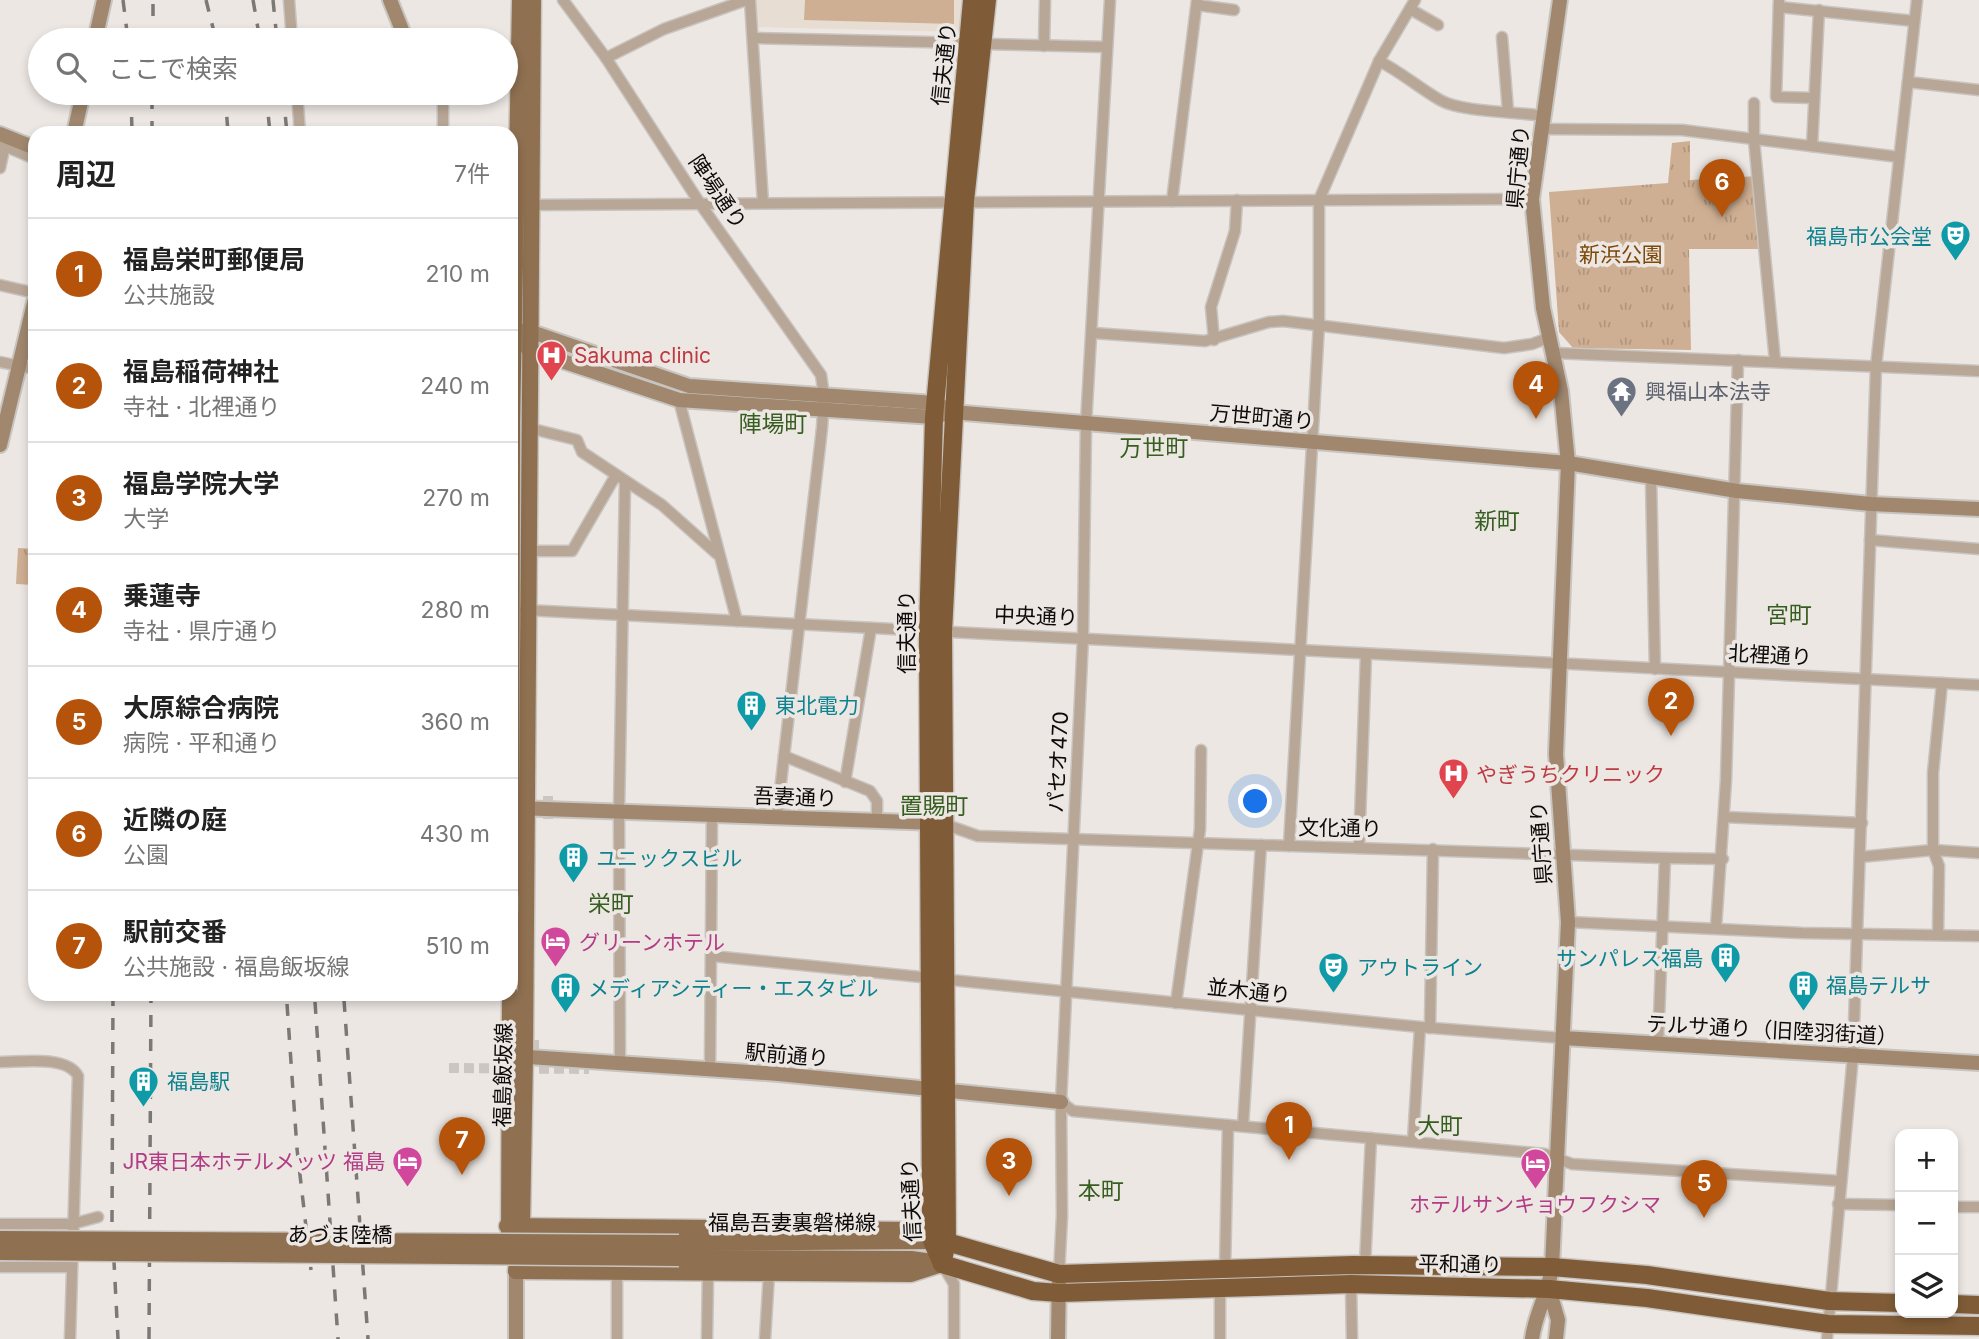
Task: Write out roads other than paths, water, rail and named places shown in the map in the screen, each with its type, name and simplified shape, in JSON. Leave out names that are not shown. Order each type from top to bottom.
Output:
[{"type":"highway","name":"信夫通り","points":[[972,0],[976,44]]},
{"type":"highway","name":"信夫通り","points":[[942,1264],[939,1241],[934,410],[976,44],[987,0]]},
{"type":"highway","name":"信夫通り","points":[[935,632],[952,412],[958,202]]},
{"type":"highway","name":"平和通り","points":[[939,1241],[1059,1274],[1365,1265],[1552,1267],[1647,1275],[1829,1301],[1895,1303]]},
{"type":"highway","name":"平和通り","points":[[942,1264],[1033,1291],[1059,1293],[1351,1284],[1549,1289],[1647,1298],[1828,1331],[1979,1326]]},
{"type":"highway","points":[[1958,1304],[1979,1305]]},
{"type":"main road","points":[[518,331],[520,0]]},
{"type":"main road","points":[[519,87],[533,0]]},
{"type":"main road","name":"福島飯坂線","points":[[518,331],[529,350],[527,551],[518,603]]},
{"type":"main road","name":"福島飯坂線","points":[[518,708],[518,932]]},
{"type":"main road","name":"福島飯坂線","points":[[511,1001],[517,1056]]},
{"type":"main road","name":"福島飯坂線","points":[[516,1271],[514,1226],[517,1001]]},
{"type":"main road","points":[[514,1226],[911,1230],[939,1241]]},
{"type":"main road","name":"あづま陸橋","points":[[0,1239],[679,1250]]},
{"type":"main road","name":"福島吾妻裏磐梯線","points":[[679,1250],[939,1241]]},
{"type":"main road","name":"福島吾妻裏磐梯線","points":[[679,1250],[911,1259],[942,1264]]},
{"type":"main road","name":"あづま陸橋","points":[[0,1252],[679,1250]]},
{"type":"main road","points":[[516,1271],[911,1274],[942,1264]]},
{"type":"street","points":[[98,28],[104,0]]},
{"type":"street","points":[[289,0],[291,28]]},
{"type":"street","points":[[390,0],[401,28]]},
{"type":"street","name":"陣場通り","points":[[563,0],[606,58],[701,205],[818,370],[824,404]]},
{"type":"street","points":[[606,58],[664,29],[748,0],[754,38],[763,204]]},
{"type":"street","points":[[1044,46],[1045,0]]},
{"type":"street","name":"パセオ470","points":[[1059,1274],[1062,1216],[1061,1102],[1083,637],[1086,424],[1101,201],[1110,0]]},
{"type":"street","name":"県庁通り","points":[[1532,1339],[1534,1320],[1549,1289],[1552,1267],[1568,922],[1556,754],[1568,463],[1561,391],[1548,338],[1532,200],[1560,0]]},
{"type":"street","points":[[1828,1331],[1853,1055],[1876,366],[1917,0]]},
{"type":"street","points":[[1172,201],[1197,2],[1234,10]]},
{"type":"street","points":[[1289,846],[1319,324],[1319,200],[1379,61],[1413,4],[1438,25]]},
{"type":"street","points":[[1814,98],[1776,97],[1779,4],[1914,21]]},
{"type":"street","points":[[1812,146],[1819,10]]},
{"type":"street","points":[[1502,37],[1508,111]]},
{"type":"street","points":[[754,38],[1107,47]]},
{"type":"street","points":[[1379,61],[1405,74],[1441,101],[1461,107],[1508,111],[1543,122],[1682,130],[1754,141],[1899,156]]},
{"type":"street","points":[[1908,82],[1979,90]]},
{"type":"street","points":[[1754,103],[1754,141],[1775,361]]},
{"type":"street","points":[[76,126],[80,105]]},
{"type":"street","points":[[298,105],[299,126]]},
{"type":"street","points":[[443,105],[443,126]]},
{"type":"street","points":[[2,141],[28,147]]},
{"type":"street","points":[[2,141],[28,155]]},
{"type":"street","points":[[0,168],[2,141]]},
{"type":"street","points":[[1214,340],[1211,307],[1235,231],[1237,200]]},
{"type":"street","points":[[519,206],[1532,200]]},
{"type":"street","points":[[0,285],[28,291]]},
{"type":"street","points":[[1093,333],[1214,340],[1269,322],[1319,324],[1504,348],[1532,344],[1548,338]]},
{"type":"street","points":[[0,445],[28,325]]},
{"type":"street","points":[[518,331],[689,386],[824,404]]},
{"type":"street","points":[[529,350],[679,400],[824,404],[952,412]]},
{"type":"street","points":[[1553,353],[1979,371]]},
{"type":"street","points":[[1716,927],[1723,859],[1728,672],[1737,491],[1738,360]]},
{"type":"street","points":[[0,362],[28,368]]},
{"type":"street","points":[[679,400],[717,554],[737,621]]},
{"type":"street","points":[[777,817],[824,404]]},
{"type":"street","name":"万世町通り","points":[[952,412],[1568,463],[1737,491],[1871,504],[1979,509]]},
{"type":"street","points":[[528,428],[577,440],[582,452],[662,505],[717,554]]},
{"type":"street","points":[[527,551],[572,551],[616,475]]},
{"type":"street","points":[[1651,478],[1655,669]]},
{"type":"street","points":[[620,1063],[619,811],[625,482]]},
{"type":"street","points":[[1870,540],[1979,549]]},
{"type":"street","name":"中央通り","points":[[518,609],[1559,662]]},
{"type":"street","points":[[845,782],[872,628]]},
{"type":"street","points":[[1359,848],[1366,654]]},
{"type":"street","name":"北裡通り","points":[[1559,662],[1979,685]]},
{"type":"street","points":[[1938,934],[1940,866],[1933,850],[1933,773],[1941,723],[1942,683]]},
{"type":"street","points":[[1176,1003],[1198,844],[1201,750]]},
{"type":"street","points":[[784,756],[870,791],[877,801],[877,821]]},
{"type":"street","name":"吾妻通り","points":[[519,808],[937,823],[978,836],[1074,840]]},
{"type":"street","points":[[710,1070],[712,815]]},
{"type":"street","points":[[1724,817],[1862,823]]},
{"type":"street","name":"文化通り","points":[[1074,840],[1723,859]]},
{"type":"street","points":[[1243,1125],[1248,1010],[1261,845]]},
{"type":"street","points":[[1413,1141],[1425,1028],[1433,849]]},
{"type":"street","points":[[1860,857],[1933,850],[1979,853]]},
{"type":"street","points":[[1658,1045],[1665,858]]},
{"type":"street","points":[[1568,922],[1856,934],[1979,936]]},
{"type":"street","name":"並木通り","points":[[712,956],[1425,1028],[1563,1038]]},
{"type":"street","name":"テルサ通り（旧陸羽街道）","points":[[1563,1038],[1979,1063]]},
{"type":"street","name":"駅前通り","points":[[517,1056],[710,1070],[1061,1102]]},
{"type":"street","points":[[0,1062],[57,1063],[70,1067],[78,1076],[70,1267],[70,1339]]},
{"type":"street","points":[[1061,1102],[1073,1111],[1545,1154],[1572,1164],[1840,1181]]},
{"type":"street","points":[[1224,1269],[1228,1125]]},
{"type":"street","points":[[1365,1265],[1371,1138]]},
{"type":"street","points":[[1838,1204],[1895,1205]]},
{"type":"street","points":[[1958,1207],[1979,1207]]},
{"type":"street","points":[[0,1224],[72,1224],[98,1217]]},
{"type":"street","points":[[942,1264],[954,1284],[954,1339]]},
{"type":"street","points":[[0,1268],[70,1267]]},
{"type":"street","points":[[516,1271],[516,1339]]},
{"type":"street","points":[[617,1272],[617,1339]]},
{"type":"street","points":[[708,1273],[708,1339]]},
{"type":"street","points":[[765,1339],[769,1274]]},
{"type":"street","points":[[1058,1339],[1059,1274]]},
{"type":"street","points":[[1351,1284],[1352,1339]]},
{"type":"street","points":[[1220,1288],[1220,1339]]},
{"type":"street","name":"県庁通り","points":[[1549,1289],[1558,1320],[1556,1339]]},
{"type":"tunnel","points":[[548,796],[548,819]]},
{"type":"tunnel","points":[[532,1045],[539,1045]]},
{"type":"tunnel","points":[[449,1068],[589,1069]]},
{"type":"railway","points":[[123,0],[126,28]]},
{"type":"railway","points":[[153,0],[153,28]]},
{"type":"railway","points":[[206,0],[213,28]]},
{"type":"railway","points":[[253,0],[258,28]]},
{"type":"railway","points":[[273,0],[276,28]]},
{"type":"railway","points":[[131,105],[132,126]]},
{"type":"railway","points":[[152,105],[152,126]]},
{"type":"railway","points":[[226,105],[227,126]]},
{"type":"railway","points":[[267,105],[269,126]]},
{"type":"railway","points":[[284,105],[286,126]]},
{"type":"railway","points":[[113,1001],[112,1223],[118,1339]]},
{"type":"railway","points":[[149,1339],[151,1001]]},
{"type":"railway","points":[[344,1001],[368,1339]]},
{"type":"railway","points":[[315,1002],[338,1339]]},
{"type":"railway","points":[[287,1004],[297,1149],[311,1270]]},
{"type":"place","name":"近隣の庭","points":[[1722,217]]},
{"type":"place","name":"福島市公会堂","points":[[1955,263]]},
{"type":"place","name":"Sakuma clinic","points":[[551,382]]},
{"type":"place","name":"興福山本法寺","points":[[1622,418]]},
{"type":"place","name":"乗蓮寺","points":[[1536,419]]},
{"type":"place","name":"東北電力","points":[[752,732]]},
{"type":"place","name":"福島稲荷神社","points":[[1671,736]]},
{"type":"place","name":"やぎうちクリニック","points":[[1453,801]]},
{"type":"place","name":"ユニックスビル","points":[[573,885]]},
{"type":"place","name":"グリーンホテル","points":[[556,969]]},
{"type":"place","name":"サンパレス福島","points":[[1726,985]]},
{"type":"place","name":"アウトライン","points":[[1334,994]]},
{"type":"place","name":"福島テルサ","points":[[1803,1012]]},
{"type":"place","name":"メディアシティー・エスタビル","points":[[565,1015]]},
{"type":"place","name":"福島駅","points":[[144,1108]]},
{"type":"place","name":"福島栄町郵便局","points":[[1289,1160]]},
{"type":"place","name":"駅前交番","points":[[462,1175]]},
{"type":"place","name":"JR東日本ホテルメッツ 福島","points":[[408,1188]]},
{"type":"place","name":"ホテルサンキョウフクシマ","points":[[1535,1191]]},
{"type":"place","name":"福島学院大学","points":[[1009,1196]]},
{"type":"place","name":"大原綜合病院","points":[[1704,1218]]},
{"type":"district","name":"陣場町","points":[[773,424]]},
{"type":"district","name":"万世町","points":[[1154,448]]},
{"type":"district","name":"新町","points":[[1497,521]]},
{"type":"district","name":"宮町","points":[[1789,615]]},
{"type":"district","name":"置賜町","points":[[934,806]]},
{"type":"district","name":"栄町","points":[[611,904]]},
{"type":"district","name":"大町","points":[[1440,1126]]},
{"type":"district","name":"本町","points":[[1101,1191]]},
{"type":"park label","name":"新浜公園","points":[[1621,254]]}]
